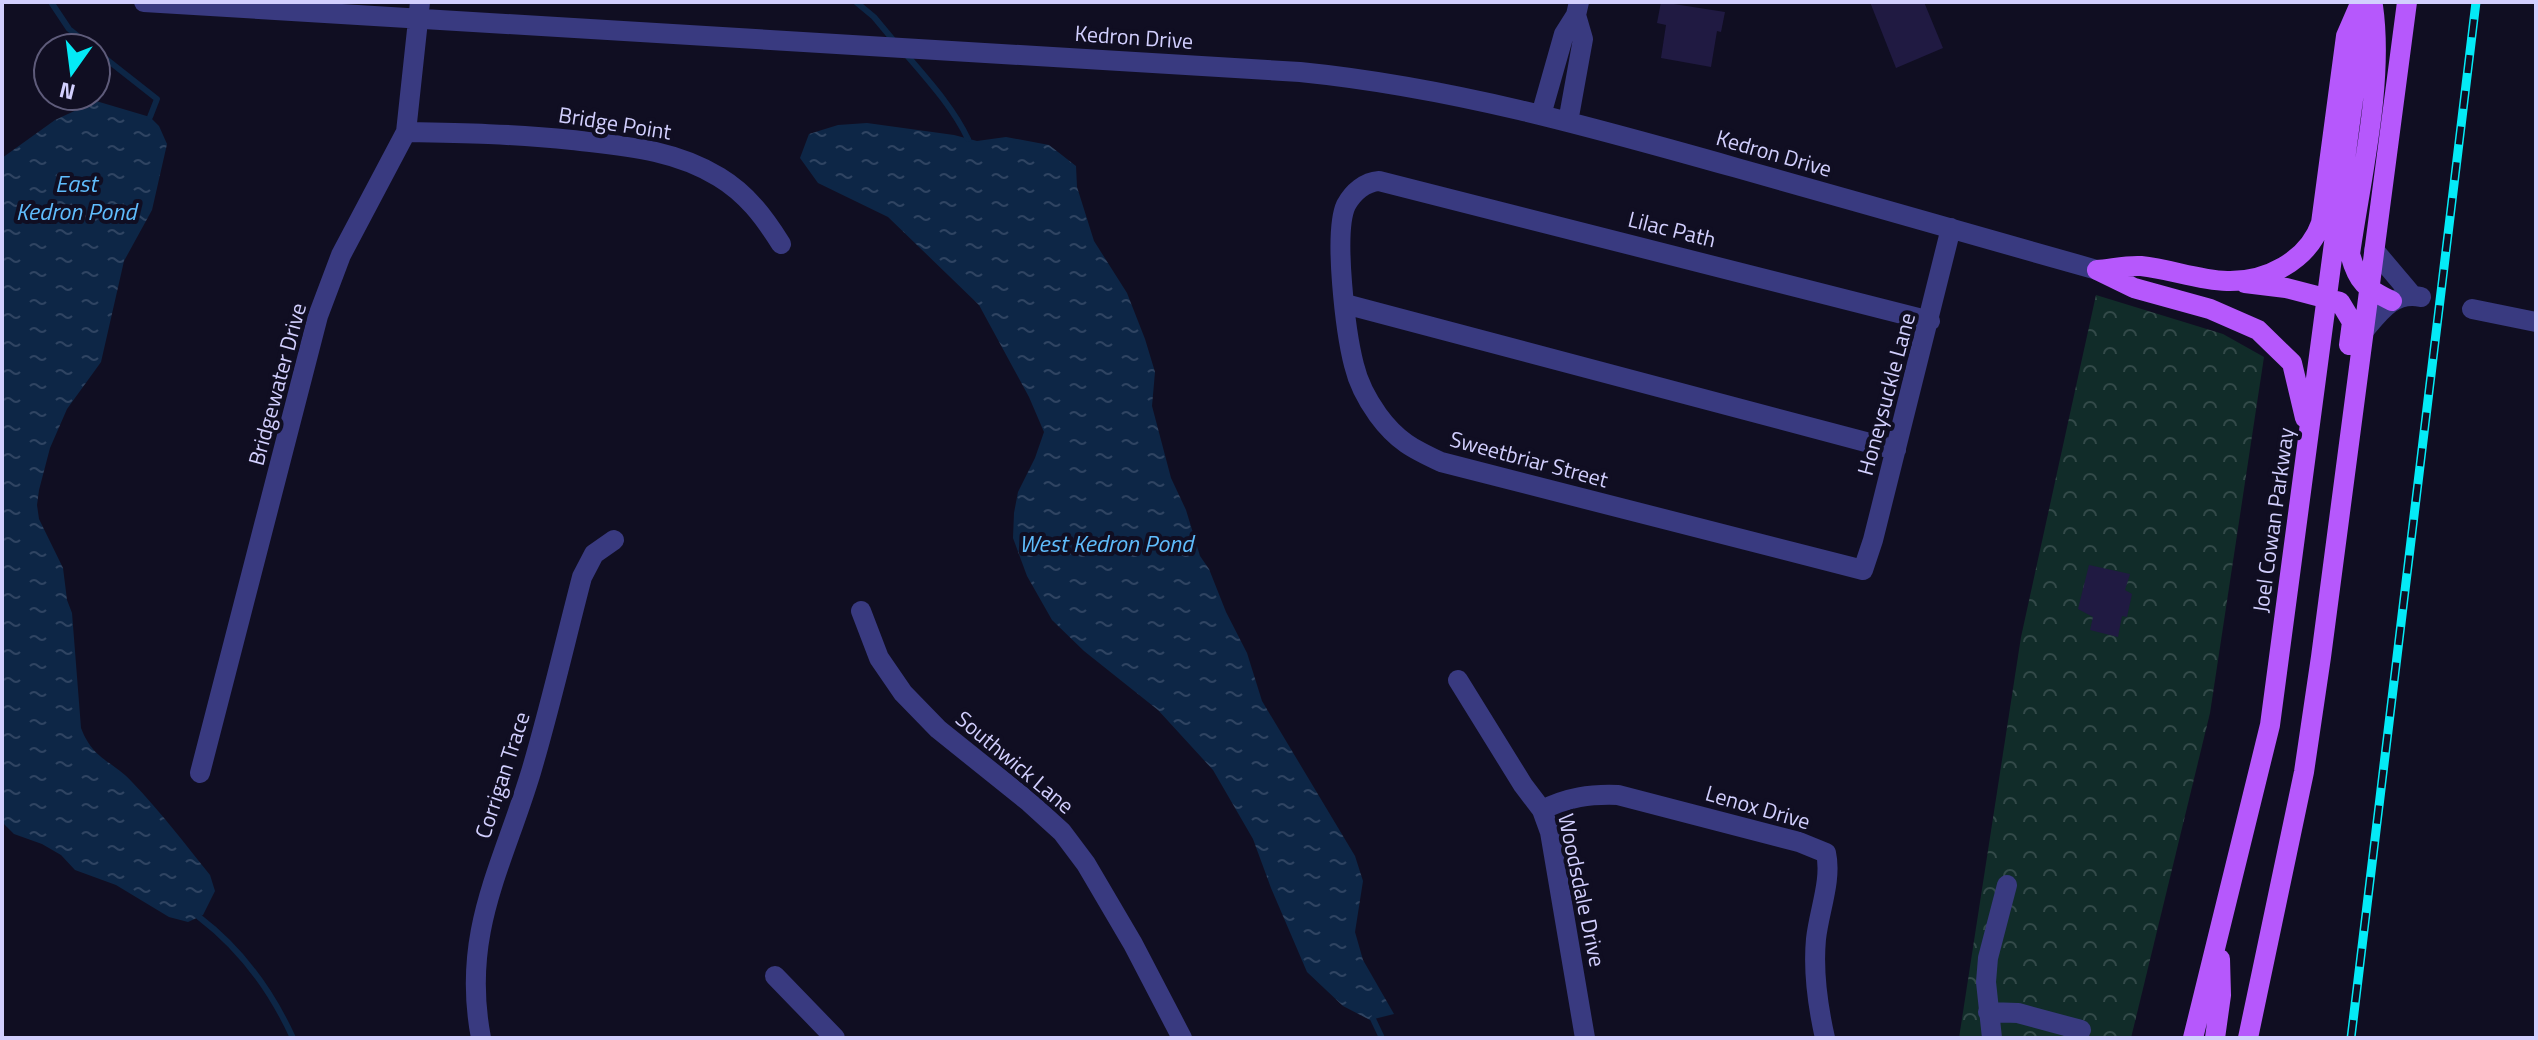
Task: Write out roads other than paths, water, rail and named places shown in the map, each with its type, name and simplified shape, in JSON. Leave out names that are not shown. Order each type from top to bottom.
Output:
[{"type":"main road","points":[[2231,281],[2256,277],[2284,267],[2304,253],[2317,235],[2346,36],[2366,2]]},
{"type":"main road","points":[[2366,2],[2377,35],[2350,254],[2356,275],[2368,290],[2408,298]]},
{"type":"main road","name":"Joel Cowan Parkway","points":[[2193,1038],[2270,725],[2366,2]]},
{"type":"main road","points":[[2248,1038],[2304,772],[2407,2]]},
{"type":"main road","points":[[2097,270],[2138,266],[2328,297],[2340,302],[2352,322],[2329,498],[2335,555]]},
{"type":"main road","points":[[2097,270],[2134,288],[2210,309],[2258,330],[2292,363],[2302,397],[2308,437]]},
{"type":"main road","points":[[2215,1038],[2221,995],[2219,935]]},
{"type":"street","name":"Kedron Drive","points":[[144,2],[419,10],[1367,78],[1440,90],[1568,122],[2097,270]]},
{"type":"street","points":[[1541,115],[1564,34],[1578,8]]},
{"type":"street","points":[[1568,122],[1583,39],[1578,8]]},
{"type":"street","name":"Bridgewater Drive","points":[[200,773],[318,316],[341,255],[406,132],[419,10]]},
{"type":"street","name":"Bridge Point","points":[[406,132],[549,137],[623,145],[672,155],[720,177],[749,200],[781,244]]},
{"type":"street","name":"Sweetbriar Street","points":[[1402,185],[1368,182],[1346,206],[1342,225],[1345,304],[1354,368],[1377,414],[1399,441],[1425,455],[1469,469],[1863,570]]},
{"type":"street","name":"Lilac Path","points":[[1402,185],[1930,321]]},
{"type":"street","name":"Honeysuckle Lane","points":[[1863,570],[1930,321],[1951,228]]},
{"type":"street","points":[[2363,332],[2388,302],[2408,298],[2374,250]]},
{"type":"street","points":[[1345,304],[1896,450]]},
{"type":"street","points":[[2472,309],[2536,322]]},
{"type":"street","name":"Corrigan Trace","points":[[481,1038],[475,1009],[475,955],[487,895],[537,753],[582,577],[594,554],[614,540]]},
{"type":"street","name":"Southwick Lane","points":[[861,611],[879,658],[903,693],[938,729],[1062,832],[1086,864],[1133,944],[1182,1038]]},
{"type":"street","name":"Woodsdale Drive","points":[[1458,680],[1542,810],[1550,832],[1585,1038]]},
{"type":"street","name":"Lenox Drive","points":[[1542,810],[1564,799],[1592,794],[1618,795],[1799,842],[1826,853],[1829,867],[1816,939],[1815,968],[1825,1038]]},
{"type":"street","points":[[1992,1038],[1986,982],[1988,958],[2007,885]]},
{"type":"street","points":[[775,976],[835,1038]]},
{"type":"street","points":[[1988,1012],[2018,1013],[2081,1030]]},
{"type":"water","name":"East Kedron Pond","points":[[112,106],[150,117],[159,126],[167,144],[152,210],[124,261],[101,362],[67,409],[50,448],[37,505],[39,519],[63,568],[72,613],[81,728],[86,739],[97,754],[125,775],[142,793],[210,875],[215,891],[203,915],[188,922],[169,917],[116,885],[75,870],[61,855],[14,834],[2,822],[2,158],[55,120],[72,112],[112,112]]},
{"type":"water","name":"West Kedron Pond","points":[[867,123],[977,141],[1006,137],[1049,145],[1076,166],[1077,187],[1094,241],[1127,293],[1145,339],[1155,372],[1152,406],[1171,478],[1186,510],[1200,556],[1209,569],[1247,653],[1262,701],[1355,856],[1363,881],[1355,932],[1363,960],[1394,1014],[1370,1020],[1343,1006],[1307,972],[1253,839],[1213,770],[1158,710],[1084,651],[1052,620],[1027,576],[1013,538],[1018,492],[1044,432],[1029,397],[979,305],[888,217],[818,183],[800,158],[809,134],[838,125]]},
{"type":"waterway","points":[[51,2],[73,32]]},
{"type":"waterway","points":[[856,2],[874,17],[894,41]]},
{"type":"waterway","points":[[904,52],[947,105],[968,139]]},
{"type":"waterway","points":[[112,64],[157,99],[150,117]]},
{"type":"waterway","points":[[199,917],[254,972],[293,1038]]},
{"type":"waterway","points":[[1373,1019],[1382,1038]]},
{"type":"railway","points":[[2351,1038],[2476,2]]}]
